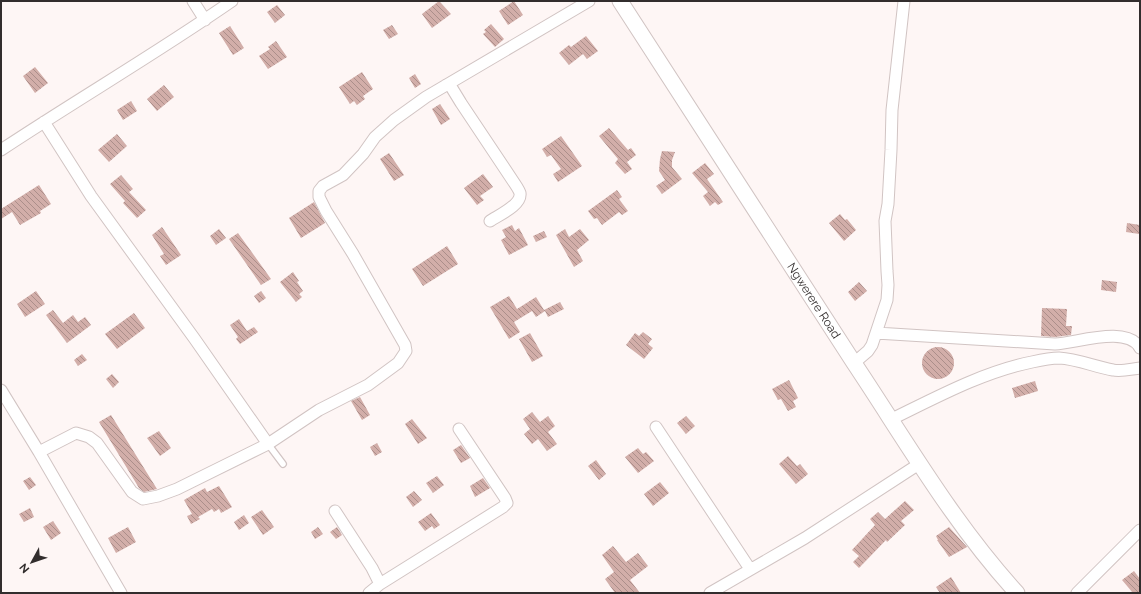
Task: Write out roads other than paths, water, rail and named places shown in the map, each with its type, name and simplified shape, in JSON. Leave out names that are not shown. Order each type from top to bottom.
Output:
[{"type":"main road","name":"Ngwerere Road","points":[[620,1],[854,363],[892,419],[919,464],[969,536],[1017,593]]},
{"type":"street","points":[[193,1],[205,20]]},
{"type":"street","points":[[1,150],[205,20],[232,1]]},
{"type":"street","points":[[39,452],[76,433],[89,437],[97,443],[132,492],[143,499],[158,496],[177,489],[268,444],[319,410],[368,384],[398,363],[406,351],[405,346],[326,211],[319,197],[319,191],[323,186],[343,175],[363,154],[375,137],[394,120],[426,97],[589,1]]},
{"type":"street","points":[[854,363],[868,351],[872,345],[887,300],[888,285],[885,221],[888,204],[892,110],[904,1]]},
{"type":"street","points":[[446,85],[450,85],[461,104],[516,184],[520,193],[519,200],[513,206],[490,221]]},
{"type":"street","points":[[44,122],[91,196],[194,338],[268,444]]},
{"type":"street","points":[[876,333],[1055,344],[1097,337],[1117,336],[1130,338],[1140,348]]},
{"type":"street","points":[[892,419],[989,374],[1022,364],[1059,358],[1084,362],[1114,371],[1140,368]]},
{"type":"street","points":[[1,390],[121,593]]},
{"type":"street","points":[[656,427],[750,569]]},
{"type":"street","points":[[369,593],[380,584],[503,507],[507,503],[459,429]]},
{"type":"street","points":[[710,593],[805,538],[919,464]]},
{"type":"street","points":[[335,511],[372,568],[380,584]]},
{"type":"street","points":[[1077,593],[1140,530]]},
{"type":"lane","points":[[268,444],[283,464]]}]
